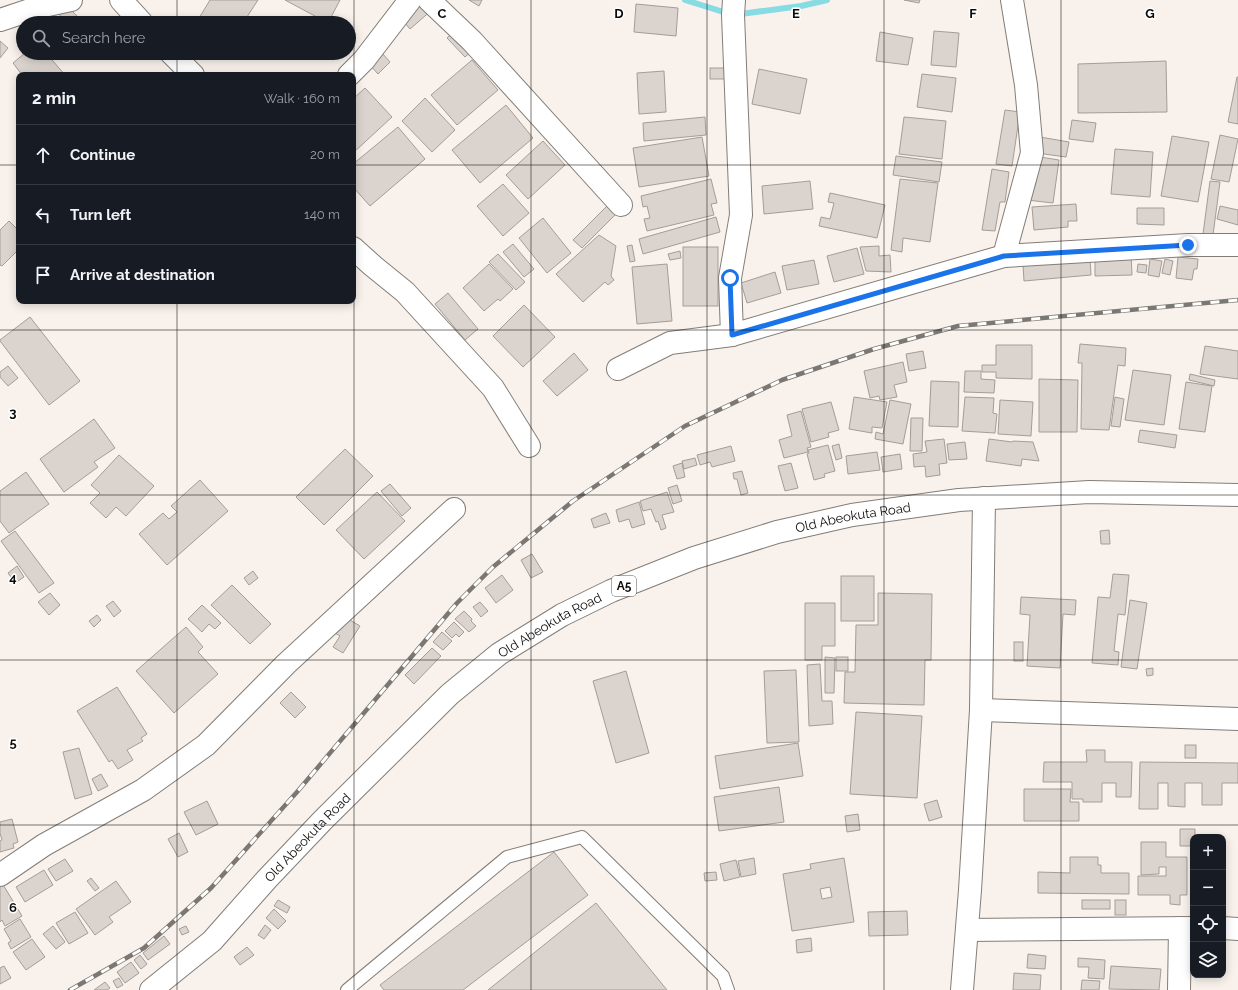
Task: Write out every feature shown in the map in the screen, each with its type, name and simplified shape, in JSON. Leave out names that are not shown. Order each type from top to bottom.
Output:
[{"type":"main road","points":[[0,20],[71,0]]},
{"type":"main road","points":[[121,0],[136,16]]},
{"type":"main road","points":[[352,72],[364,60],[410,0]]},
{"type":"main road","points":[[430,0],[472,41],[621,205]]},
{"type":"main road","points":[[732,335],[730,278],[741,215],[732,15],[734,0]]},
{"type":"main road","points":[[1004,256],[1032,153],[1026,85],[1012,0]]},
{"type":"main road","points":[[178,60],[190,72]]},
{"type":"main road","points":[[618,369],[670,343],[732,335],[1004,256],[1188,245],[1238,245]]},
{"type":"main road","points":[[356,251],[406,292],[493,388],[529,446]]},
{"type":"main road","name":"Old Abeokuta Road","points":[[157,988],[212,940],[323,820],[450,694],[499,654],[562,615],[611,591],[694,558],[777,532],[852,515],[958,500],[1089,492],[1238,495]]},
{"type":"main road","points":[[962,990],[981,710],[984,498]]},
{"type":"main road","points":[[0,875],[44,845],[143,790],[206,745],[286,664],[454,509]]},
{"type":"main road","points":[[981,710],[1238,719]]},
{"type":"main road","points":[[967,930],[1186,928],[1179,990]]},
{"type":"main road","points":[[1226,928],[1238,928]]},
{"type":"lane","points":[[347,990],[507,857],[582,837],[723,976],[728,990]]},
{"type":"building","points":[[210,0],[258,0],[248,16],[200,16]]},
{"type":"building","points":[[285,0],[340,0],[332,16],[315,16]]},
{"type":"building","points":[[420,0],[433,9],[410,29],[400,17]]},
{"type":"building","points":[[469,0],[482,0],[479,6]]},
{"type":"building","points":[[904,0],[920,0],[919,3]]},
{"type":"building","points":[[65,4],[77,16],[61,16],[57,12]]},
{"type":"building","points":[[636,4],[678,8],[676,36],[634,32]]},
{"type":"building","points":[[934,31],[959,33],[956,67],[931,65]]},
{"type":"building","points":[[453,32],[472,51],[465,57],[447,38]]},
{"type":"building","points":[[880,32],[913,38],[908,65],[876,61]]},
{"type":"building","points":[[0,41],[8,48],[0,58]]},
{"type":"building","points":[[382,53],[390,62],[378,74],[370,65]]},
{"type":"building","points":[[17,60],[52,60],[62,72],[20,72],[13,63]]},
{"type":"building","points":[[472,60],[498,90],[457,125],[431,95]]},
{"type":"building","points":[[1166,61],[1167,112],[1078,113],[1078,64]]},
{"type":"building","points":[[710,68],[727,68],[727,79],[710,79]]},
{"type":"building","points":[[759,69],[807,79],[800,114],[752,104]]},
{"type":"building","points":[[664,71],[666,112],[639,114],[637,73]]},
{"type":"building","points":[[922,74],[956,78],[952,112],[917,107]]},
{"type":"building","points":[[1238,77],[1238,124],[1228,122]]},
{"type":"building","points":[[365,88],[392,117],[356,150],[356,96]]},
{"type":"building","points":[[425,98],[455,130],[432,152],[402,121]]},
{"type":"building","points":[[506,105],[533,138],[480,183],[452,150]]},
{"type":"building","points":[[1005,110],[1020,112],[1012,166],[996,164]]},
{"type":"building","points":[[705,117],[706,135],[644,141],[643,123]]},
{"type":"building","points":[[904,117],[946,121],[942,159],[899,154]]},
{"type":"building","points":[[1072,120],[1096,123],[1093,142],[1069,139]]},
{"type":"building","points":[[398,127],[425,159],[370,206],[356,190],[356,162]]},
{"type":"building","points":[[1220,135],[1238,139],[1229,182],[1211,179]]},
{"type":"building","points":[[1172,136],[1209,142],[1198,202],[1161,196]]},
{"type":"building","points":[[702,137],[709,176],[639,187],[633,148]]},
{"type":"building","points":[[1040,137],[1069,142],[1066,157],[1037,153]]},
{"type":"building","points":[[543,141],[565,165],[528,199],[506,175]]},
{"type":"building","points":[[1115,149],[1153,152],[1150,197],[1111,194]]},
{"type":"building","points":[[896,156],[942,162],[939,182],[893,175]]},
{"type":"building","points":[[1040,157],[1059,160],[1053,203],[1027,200],[1029,186],[1035,186],[1036,182],[1032,181]]},
{"type":"building","points":[[992,169],[1009,172],[1005,202],[1000,202],[995,231],[982,230]]},
{"type":"building","points":[[711,179],[717,203],[711,204],[714,215],[647,231],[644,219],[650,218],[647,206],[643,207],[641,196]]},
{"type":"building","points":[[900,179],[938,183],[930,242],[903,238],[902,252],[891,250]]},
{"type":"building","points":[[810,181],[813,209],[764,214],[762,186]]},
{"type":"building","points":[[1210,181],[1220,182],[1213,235],[1203,234]]},
{"type":"building","points":[[503,184],[529,213],[503,236],[477,206]]},
{"type":"building","points":[[830,193],[885,205],[877,238],[819,226],[821,217],[830,219],[834,203],[828,202]]},
{"type":"building","points":[[610,203],[618,212],[582,248],[573,240]]},
{"type":"building","points":[[1076,204],[1077,221],[1068,221],[1068,227],[1034,230],[1032,207]]},
{"type":"building","points":[[1220,206],[1238,210],[1238,225],[1217,219]]},
{"type":"building","points":[[1137,208],[1164,208],[1164,225],[1137,224]]},
{"type":"building","points":[[716,217],[720,232],[643,254],[639,239]]},
{"type":"building","points":[[543,218],[571,253],[547,273],[519,238]]},
{"type":"building","points":[[9,221],[16,228],[16,252],[2,266],[0,265],[0,230]]},
{"type":"building","points":[[599,235],[616,246],[611,276],[614,280],[608,285],[605,282],[583,302],[556,274]]},
{"type":"building","points":[[513,244],[534,269],[524,277],[503,252]]},
{"type":"building","points":[[632,245],[635,261],[630,262],[627,246]]},
{"type":"building","points":[[879,246],[879,256],[890,255],[891,272],[866,271],[860,247]]},
{"type":"building","points":[[683,247],[718,247],[718,306],[683,306]]},
{"type":"building","points":[[857,248],[864,274],[834,282],[827,256]]},
{"type":"building","points":[[680,251],[681,258],[670,260],[668,254]]},
{"type":"building","points":[[498,254],[525,282],[516,290],[489,262]]},
{"type":"building","points":[[1131,254],[1132,275],[1095,276],[1095,255]]},
{"type":"building","points":[[1178,257],[1198,259],[1197,269],[1194,269],[1192,280],[1176,278]]},
{"type":"building","points":[[1090,259],[1091,275],[1024,281],[1023,265]]},
{"type":"building","points":[[1150,259],[1162,261],[1159,277],[1148,275]]},
{"type":"building","points":[[1165,259],[1173,261],[1170,275],[1162,273]]},
{"type":"building","points":[[814,260],[819,284],[787,290],[782,266]]},
{"type":"building","points":[[489,264],[513,289],[500,301],[498,299],[484,311],[463,288]]},
{"type":"building","points":[[667,264],[672,321],[637,324],[632,267]]},
{"type":"building","points":[[1138,264],[1147,265],[1146,273],[1137,272]]},
{"type":"building","points":[[775,272],[781,293],[747,303],[741,283]]},
{"type":"building","points":[[448,293],[478,329],[465,340],[435,304]]},
{"type":"building","points":[[524,305],[555,337],[523,367],[493,336]]},
{"type":"building","points":[[30,317],[80,381],[49,405],[0,341]]},
{"type":"building","points":[[1080,344],[1126,348],[1125,366],[1118,365],[1109,430],[1081,429],[1082,363],[1078,363]]},
{"type":"building","points":[[996,345],[1032,345],[1032,379],[996,378],[996,372],[982,372],[982,365],[996,365]]},
{"type":"building","points":[[1205,346],[1238,351],[1238,379],[1200,374]]},
{"type":"building","points":[[923,351],[926,368],[909,371],[906,354]]},
{"type":"building","points":[[574,353],[588,370],[557,396],[543,381]]},
{"type":"building","points":[[903,362],[907,382],[894,385],[897,397],[880,400],[879,396],[870,398],[864,371]]},
{"type":"building","points":[[8,366],[18,378],[8,386],[0,377],[0,372]]},
{"type":"building","points":[[1133,370],[1171,375],[1164,425],[1125,420]]},
{"type":"building","points":[[965,371],[981,371],[981,379],[995,380],[994,393],[964,392]]},
{"type":"building","points":[[1190,374],[1215,380],[1214,386],[1189,380]]},
{"type":"building","points":[[1039,379],[1078,380],[1077,432],[1039,432]]},
{"type":"building","points":[[931,381],[959,382],[958,427],[929,426]]},
{"type":"building","points":[[1186,382],[1212,386],[1205,432],[1179,429]]},
{"type":"building","points":[[854,397],[887,402],[882,428],[872,427],[872,433],[849,429]]},
{"type":"building","points":[[965,397],[994,398],[993,413],[997,414],[995,433],[962,431]]},
{"type":"building","points":[[1115,397],[1124,399],[1120,427],[1111,426]]},
{"type":"building","points":[[890,400],[911,404],[903,444],[875,439],[876,432],[883,434]]},
{"type":"building","points":[[1000,400],[1033,402],[1031,436],[998,434]]},
{"type":"building","points":[[831,402],[839,430],[828,433],[829,437],[811,442],[802,409]]},
{"type":"building","points":[[801,411],[811,447],[807,448],[808,452],[784,458],[779,440],[792,436],[787,415]]},
{"type":"building","points":[[911,418],[923,418],[922,451],[910,451]]},
{"type":"building","points":[[94,419],[115,448],[94,462],[98,467],[64,492],[40,459]]},
{"type":"building","points":[[1140,430],[1177,435],[1175,448],[1138,442]]},
{"type":"building","points":[[944,439],[947,463],[939,464],[940,475],[926,477],[925,466],[914,467],[913,454],[927,452],[925,441]]},
{"type":"building","points":[[989,439],[1012,442],[1033,442],[1039,461],[1022,459],[1021,466],[986,461]]},
{"type":"building","points":[[965,442],[967,459],[949,460],[947,444]]},
{"type":"building","points":[[839,444],[842,458],[836,460],[832,446]]},
{"type":"building","points":[[828,445],[835,471],[824,474],[825,477],[814,480],[807,454],[809,453],[808,450]]},
{"type":"building","points":[[731,446],[735,461],[712,467],[710,462],[700,465],[697,455]]},
{"type":"building","points":[[345,449],[373,476],[324,525],[296,497]]},
{"type":"building","points":[[877,452],[880,470],[848,474],[846,456]]},
{"type":"building","points":[[900,454],[902,469],[883,472],[881,457]]},
{"type":"building","points":[[119,455],[154,486],[126,516],[116,507],[106,518],[90,503],[100,493],[91,485]]},
{"type":"building","points":[[695,458],[697,465],[684,469],[682,461]]},
{"type":"building","points":[[682,463],[685,477],[677,479],[673,466]]},
{"type":"building","points":[[791,463],[798,488],[785,491],[778,466]]},
{"type":"building","points":[[742,471],[748,493],[741,495],[737,479],[734,479],[733,473]]},
{"type":"building","points":[[26,472],[49,504],[9,533],[0,521],[0,491]]},
{"type":"building","points":[[200,480],[228,511],[167,565],[139,534],[163,513],[169,519],[177,512],[171,506]]},
{"type":"building","points":[[390,484],[411,508],[402,516],[381,491]]},
{"type":"building","points":[[677,485],[682,501],[673,504],[668,488]]},
{"type":"building","points":[[377,492],[405,521],[364,559],[336,530]]},
{"type":"building","points":[[667,492],[674,512],[662,515],[666,528],[661,530],[651,509],[643,511],[640,501]]},
{"type":"building","points":[[639,502],[645,524],[632,528],[629,519],[619,522],[616,510]]},
{"type":"building","points":[[606,513],[610,523],[594,528],[591,519]]},
{"type":"building","points":[[1109,530],[1110,544],[1101,544],[1100,531]]},
{"type":"building","points":[[15,531],[54,583],[39,593],[1,541]]},
{"type":"building","points":[[532,554],[543,572],[531,578],[521,560]]},
{"type":"building","points":[[17,566],[24,577],[15,583],[8,573]]},
{"type":"building","points":[[253,571],[258,578],[249,585],[244,578]]},
{"type":"building","points":[[1113,574],[1129,575],[1125,615],[1118,614],[1114,651],[1119,652],[1118,665],[1092,663],[1098,597],[1110,598]]},
{"type":"building","points":[[502,575],[513,590],[496,603],[485,588]]},
{"type":"building","points":[[841,576],[874,576],[874,621],[841,621]]},
{"type":"building","points":[[232,585],[271,624],[250,644],[211,605]]},
{"type":"building","points":[[50,593],[60,605],[49,615],[38,602]]},
{"type":"building","points":[[878,593],[932,594],[931,660],[925,660],[924,705],[844,703],[845,672],[855,672],[856,625],[878,625]]},
{"type":"building","points":[[1021,597],[1076,600],[1075,615],[1063,614],[1060,668],[1027,666],[1030,615],[1020,614]]},
{"type":"building","points":[[1130,600],[1147,603],[1137,669],[1121,667]]},
{"type":"building","points":[[113,601],[121,611],[114,617],[106,606]]},
{"type":"building","points":[[480,602],[488,611],[481,617],[473,607]]},
{"type":"building","points":[[805,603],[835,603],[835,646],[822,646],[822,660],[805,660]]},
{"type":"building","points":[[202,605],[221,623],[215,629],[209,624],[202,632],[188,619]]},
{"type":"building","points":[[464,611],[472,619],[471,621],[476,626],[469,632],[455,619]]},
{"type":"building","points":[[97,615],[101,620],[94,627],[89,621]]},
{"type":"building","points":[[345,617],[360,626],[343,653],[333,647],[340,636],[335,633]]},
{"type":"building","points":[[454,622],[464,632],[459,637],[456,634],[452,638],[445,631]]},
{"type":"building","points":[[186,627],[203,647],[198,652],[218,674],[174,713],[136,671]]},
{"type":"building","points":[[442,632],[452,641],[443,650],[433,642]]},
{"type":"building","points":[[1014,642],[1023,642],[1023,661],[1014,661]]},
{"type":"building","points":[[432,648],[441,656],[414,684],[405,675]]},
{"type":"building","points":[[825,657],[835,658],[834,693],[825,693]]},
{"type":"building","points":[[836,657],[848,657],[848,671],[836,671]]},
{"type":"building","points":[[820,664],[822,701],[832,701],[833,724],[809,726],[807,665]]},
{"type":"building","points":[[1153,668],[1153,675],[1147,676],[1146,669]]},
{"type":"building","points":[[796,670],[799,742],[767,743],[764,671]]},
{"type":"building","points":[[626,671],[649,753],[616,763],[593,681]]},
{"type":"building","points":[[117,687],[147,734],[141,738],[143,741],[127,750],[133,760],[118,769],[112,760],[109,762],[77,711]]},
{"type":"building","points":[[291,692],[306,707],[295,718],[280,703]]},
{"type":"building","points":[[856,712],[922,716],[917,798],[850,794]]},
{"type":"building","points":[[798,743],[803,776],[720,789],[715,756]]},
{"type":"building","points":[[1185,745],[1196,745],[1196,758],[1185,758]]},
{"type":"building","points":[[79,748],[92,794],[75,799],[63,752]]},
{"type":"building","points":[[1086,750],[1105,750],[1105,762],[1132,762],[1131,797],[1116,797],[1116,783],[1102,783],[1102,802],[1083,802],[1083,799],[1072,799],[1072,782],[1043,782],[1044,762],[1087,762]]},
{"type":"building","points":[[1140,762],[1238,763],[1238,783],[1222,783],[1222,805],[1202,805],[1202,783],[1185,783],[1185,807],[1168,806],[1168,783],[1158,783],[1158,809],[1139,809]]},
{"type":"building","points":[[101,774],[108,786],[98,791],[92,779]]},
{"type":"building","points":[[779,787],[784,822],[719,831],[714,797]]},
{"type":"building","points":[[1024,789],[1071,789],[1070,802],[1079,802],[1079,821],[1024,821]]},
{"type":"building","points":[[937,800],[942,817],[929,821],[924,804]]},
{"type":"building","points":[[207,801],[218,824],[196,835],[184,812]]},
{"type":"building","points":[[858,814],[860,830],[847,832],[845,816]]},
{"type":"building","points":[[12,819],[18,842],[13,844],[14,848],[0,852],[0,841],[2,840],[0,833],[0,822]]},
{"type":"building","points":[[1180,829],[1195,829],[1195,834],[1190,834],[1190,846],[1180,846]]},
{"type":"building","points":[[179,833],[188,852],[178,857],[168,839]]},
{"type":"building","points":[[1141,842],[1166,842],[1166,857],[1187,857],[1187,895],[1180,895],[1180,905],[1170,904],[1170,895],[1138,895],[1138,876],[1166,876],[1166,867],[1159,867],[1159,874],[1141,875]]},
{"type":"building","points":[[554,852],[588,895],[463,990],[384,990],[380,985]]},
{"type":"building","points":[[1070,857],[1098,857],[1098,865],[1101,865],[1101,873],[1129,873],[1129,894],[1038,893],[1038,872],[1070,873]]},
{"type":"building","points":[[754,858],[756,874],[741,877],[738,861]]},
{"type":"building","points":[[844,858],[854,922],[792,931],[783,874],[811,869],[810,864]],"holes":[[[830,887],[832,897],[822,899],[820,889]]]},
{"type":"building","points":[[65,859],[73,871],[56,881],[48,869]]},
{"type":"building","points":[[736,860],[740,877],[724,881],[720,864]]},
{"type":"building","points":[[44,870],[53,885],[25,902],[16,887]]},
{"type":"building","points":[[716,872],[717,880],[705,881],[704,873]]},
{"type":"building","points":[[91,878],[99,888],[95,891],[87,881]]},
{"type":"building","points":[[116,881],[131,902],[109,917],[113,922],[95,935],[76,909]]},
{"type":"building","points":[[2,883],[22,916],[5,926],[2,920],[0,922],[0,884]]},
{"type":"building","points":[[278,900],[290,907],[287,913],[274,906]]},
{"type":"building","points":[[1082,900],[1110,900],[1110,909],[1082,909]]},
{"type":"building","points":[[1115,900],[1126,900],[1126,915],[1115,915]]},
{"type":"building","points":[[596,903],[667,990],[488,990]]},
{"type":"building","points":[[274,909],[286,921],[278,929],[266,918]]},
{"type":"building","points":[[907,911],[908,935],[869,936],[868,912]]},
{"type":"building","points":[[75,912],[88,933],[69,944],[56,923]]},
{"type":"building","points":[[20,919],[31,937],[11,949],[8,943],[11,941],[4,929]]},
{"type":"building","points":[[265,925],[271,930],[264,939],[258,935]]},
{"type":"building","points":[[53,926],[65,942],[56,949],[43,934]]},
{"type":"building","points":[[186,926],[189,932],[182,935],[179,929]]},
{"type":"building","points":[[164,936],[170,944],[148,960],[143,953]]},
{"type":"building","points":[[811,938],[812,951],[797,953],[796,940]]},
{"type":"building","points":[[32,939],[45,957],[26,970],[13,952]]},
{"type":"building","points":[[247,947],[254,955],[240,965],[234,957]]},
{"type":"building","points":[[1028,954],[1046,956],[1045,969],[1027,968]]},
{"type":"building","points":[[140,955],[147,964],[141,969],[134,960]]},
{"type":"building","points":[[1078,958],[1105,960],[1104,979],[1088,978],[1089,967],[1078,967]]},
{"type":"building","points":[[131,962],[139,973],[125,983],[117,972]]},
{"type":"building","points":[[4,966],[11,978],[0,984],[0,968]]},
{"type":"building","points":[[1111,966],[1161,969],[1159,990],[1109,989]]},
{"type":"building","points":[[1014,973],[1041,975],[1040,990],[1013,990]]},
{"type":"building","points":[[119,978],[123,985],[117,988],[113,981]]},
{"type":"building","points":[[1082,980],[1100,981],[1099,990],[1081,990]]},
{"type":"building","points":[[105,982],[110,988],[107,990],[94,990]]},
{"type":"waterway","points":[[685,0],[733,15],[801,6],[827,0]]},
{"type":"railway","points":[[70,990],[144,948],[211,888],[297,792],[457,603],[493,567],[573,501],[685,426],[782,380],[874,349],[958,326],[1238,300]]},
{"type":"route","points":[[730,278],[732,335],[1004,256],[1188,245]]}]
